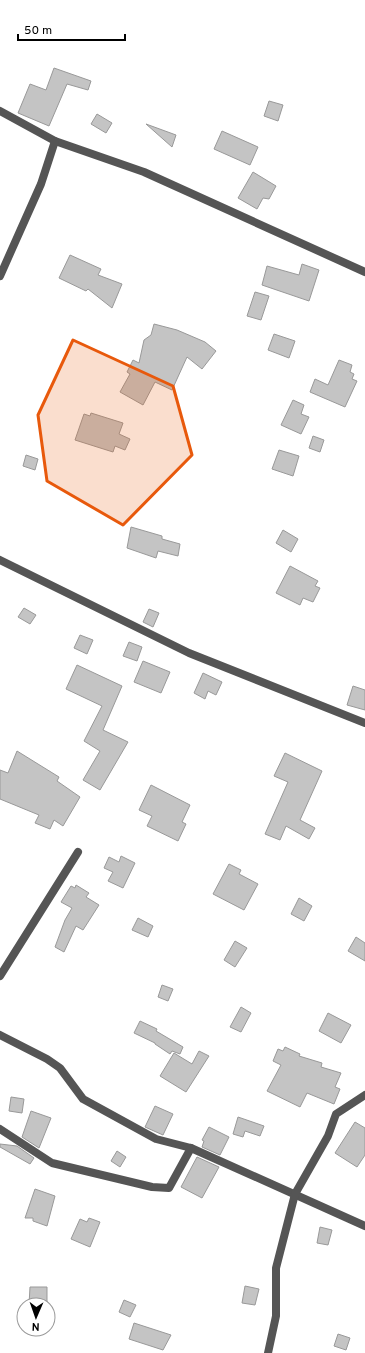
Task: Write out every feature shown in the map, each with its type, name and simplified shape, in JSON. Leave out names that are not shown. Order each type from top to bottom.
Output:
[{"type":"street","points":[[0,111],[55,141],[144,172],[365,272]]},
{"type":"street","points":[[0,276],[41,184],[55,141]]},
{"type":"street","points":[[0,560],[189,653],[365,724]]},
{"type":"street","points":[[0,976],[78,852]]},
{"type":"street","points":[[0,1035],[47,1059],[60,1068],[83,1099],[156,1139],[191,1148],[365,1226]]},
{"type":"street","points":[[268,1353],[276,1316],[276,1268],[296,1194],[328,1136],[336,1114],[365,1095]]},
{"type":"street","points":[[0,1129],[52,1163],[152,1187],[169,1188],[191,1148]]},
{"type":"highlighted area","points":[[73,340],[173,386],[192,455],[123,525],[47,481],[38,415]]},
{"type":"building","points":[[54,68],[91,81],[88,90],[67,84],[49,126],[18,113],[30,84],[46,90]]},
{"type":"building","points":[[269,101],[283,105],[278,121],[264,116]]},
{"type":"building","points":[[97,114],[112,123],[106,133],[91,124]]},
{"type":"building","points":[[146,124],[176,135],[172,147]]},
{"type":"building","points":[[222,131],[258,147],[250,165],[214,149]]},
{"type":"building","points":[[253,172],[276,186],[269,199],[263,198],[257,209],[238,198]]},
{"type":"building","points":[[70,255],[101,269],[98,275],[122,284],[112,308],[88,289],[86,291],[59,278]]},
{"type":"building","points":[[302,264],[319,270],[309,301],[262,285],[267,266],[299,275]]},
{"type":"building","points":[[255,292],[269,296],[261,320],[247,316]]},
{"type":"building","points":[[154,324],[177,330],[205,342],[216,351],[202,369],[187,357],[172,390],[155,382],[143,405],[120,392],[130,374],[127,372],[133,360],[139,363],[144,340],[151,335]]},
{"type":"building","points":[[274,334],[295,341],[289,358],[268,350]]},
{"type":"building","points":[[339,360],[352,365],[350,372],[354,374],[352,379],[357,381],[345,407],[310,392],[315,379],[328,385]]},
{"type":"building","points":[[293,400],[304,405],[301,414],[309,417],[301,434],[281,425]]},
{"type":"building","points":[[91,413],[123,423],[119,434],[130,439],[125,450],[115,446],[113,452],[75,440],[84,414],[90,416]]},
{"type":"building","points":[[313,436],[324,440],[320,452],[309,448]]},
{"type":"building","points":[[279,450],[299,456],[293,476],[272,469]]},
{"type":"building","points":[[26,455],[38,459],[35,470],[23,466]]},
{"type":"building","points":[[131,527],[162,536],[162,539],[180,544],[178,556],[158,551],[156,558],[127,548]]},
{"type":"building","points":[[283,530],[298,539],[291,552],[276,543]]},
{"type":"building","points":[[290,566],[318,581],[315,586],[320,588],[313,602],[303,598],[300,605],[276,593]]},
{"type":"building","points":[[24,608],[36,615],[30,624],[18,617]]},
{"type":"building","points":[[149,609],[159,613],[153,627],[143,622]]},
{"type":"building","points":[[80,635],[93,640],[87,654],[74,648]]},
{"type":"building","points":[[129,642],[142,647],[137,661],[123,656]]},
{"type":"building","points":[[143,661],[170,672],[161,693],[134,682]]},
{"type":"building","points":[[77,665],[122,686],[103,730],[128,742],[100,790],[83,780],[100,751],[84,741],[102,706],[66,689]]},
{"type":"building","points":[[203,673],[222,682],[216,695],[208,691],[205,699],[194,693]]},
{"type":"building","points":[[353,686],[365,690],[365,710],[347,705]]},
{"type":"building","points":[[17,751],[59,777],[57,781],[80,797],[63,826],[54,820],[50,829],[35,823],[39,815],[0,799],[0,770],[8,773]]},
{"type":"building","points":[[285,753],[322,771],[300,820],[315,828],[309,839],[286,826],[280,840],[265,834],[288,782],[274,776]]},
{"type":"building","points":[[151,785],[190,805],[182,822],[186,824],[178,841],[147,826],[152,816],[139,810]]},
{"type":"building","points":[[121,856],[135,863],[123,888],[108,881],[113,872],[104,868],[109,857],[119,862]]},
{"type":"building","points":[[229,864],[241,870],[239,874],[258,884],[244,910],[213,894]]},
{"type":"building","points":[[76,885],[89,893],[86,897],[99,905],[83,930],[76,926],[64,952],[55,947],[65,920],[72,908],[61,902],[71,886],[75,888]]},
{"type":"building","points":[[299,898],[312,906],[304,921],[291,914]]},
{"type":"building","points":[[138,918],[153,926],[148,937],[132,930]]},
{"type":"building","points":[[356,937],[365,943],[365,961],[348,951]]},
{"type":"building","points":[[235,941],[247,948],[235,967],[224,960]]},
{"type":"building","points":[[162,985],[173,989],[168,1001],[158,997]]},
{"type":"building","points":[[241,1007],[251,1013],[241,1032],[230,1027]]},
{"type":"building","points":[[328,1013],[351,1025],[341,1043],[319,1031]]},
{"type":"building","points":[[140,1021],[157,1029],[156,1031],[183,1047],[180,1054],[172,1051],[170,1054],[155,1043],[134,1033]]},
{"type":"building","points":[[285,1047],[300,1054],[299,1056],[322,1063],[321,1067],[341,1073],[335,1087],[340,1089],[334,1104],[307,1093],[300,1107],[267,1091],[281,1065],[273,1061],[278,1049],[283,1051]]},
{"type":"building","points":[[199,1051],[209,1056],[186,1092],[160,1076],[174,1053],[192,1064]]},
{"type":"building","points":[[11,1097],[24,1099],[22,1113],[9,1111]]},
{"type":"building","points":[[155,1106],[173,1114],[163,1135],[145,1127]]},
{"type":"building","points":[[31,1111],[51,1118],[39,1148],[22,1137]]},
{"type":"building","points":[[238,1117],[264,1126],[260,1136],[245,1131],[243,1137],[233,1134]]},
{"type":"building","points":[[355,1122],[365,1128],[365,1155],[357,1167],[335,1153]]},
{"type":"building","points":[[209,1127],[229,1137],[220,1155],[202,1147],[204,1141],[202,1140]]},
{"type":"building","points":[[0,1144],[17,1146],[34,1158],[30,1164],[0,1147]]},
{"type":"building","points":[[117,1151],[126,1157],[120,1167],[111,1161]]},
{"type":"building","points":[[197,1157],[219,1167],[202,1198],[181,1187]]},
{"type":"building","points":[[35,1189],[55,1196],[47,1226],[33,1221],[33,1218],[25,1218]]},
{"type":"building","points":[[89,1218],[100,1222],[90,1247],[71,1239],[80,1219],[87,1222]]},
{"type":"building","points":[[320,1227],[332,1230],[328,1245],[317,1243]]},
{"type":"building","points":[[245,1286],[259,1289],[255,1305],[242,1303]]},
{"type":"building","points":[[30,1287],[47,1287],[47,1297],[29,1297]]},
{"type":"building","points":[[124,1300],[136,1305],[130,1317],[119,1312]]},
{"type":"building","points":[[134,1323],[171,1335],[163,1350],[129,1339]]},
{"type":"building","points":[[338,1334],[350,1338],[346,1350],[334,1346]]}]
